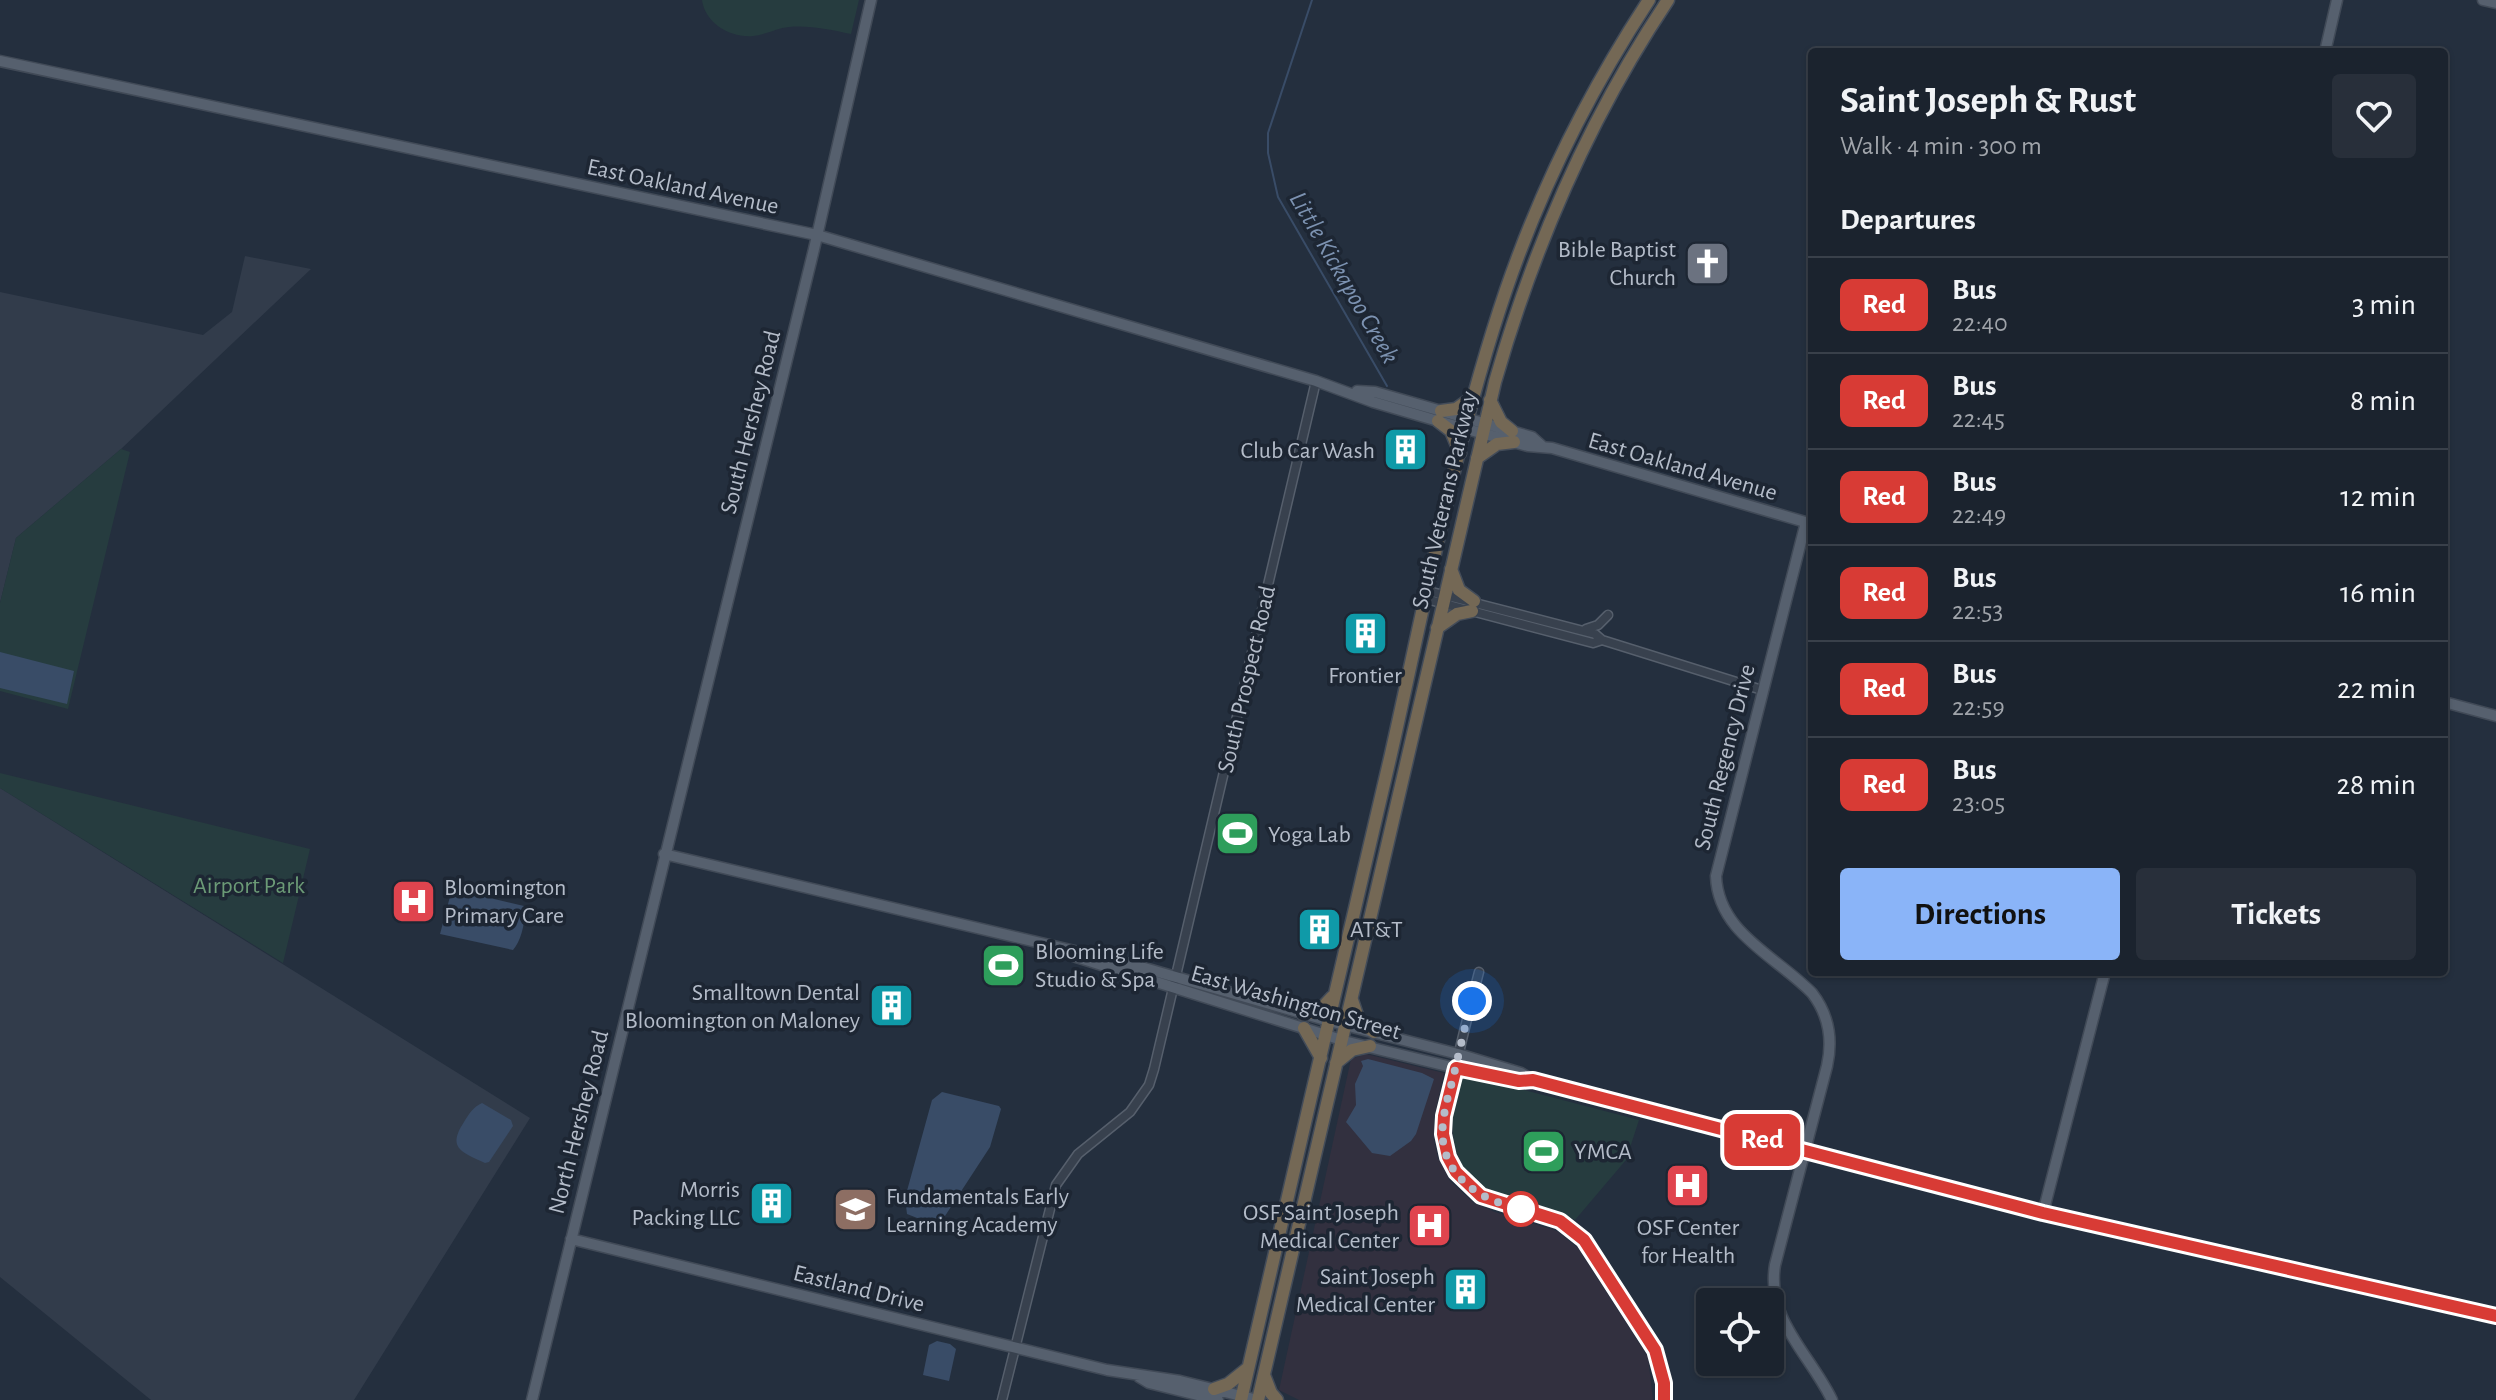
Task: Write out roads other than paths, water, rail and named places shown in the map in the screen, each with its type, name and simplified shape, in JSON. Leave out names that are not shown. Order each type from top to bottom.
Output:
[{"type":"highway","name":"South Veterans Parkway","points":[[1241,1398],[1474,396],[1506,290],[1548,184],[1595,90],[1649,0]]},
{"type":"highway","name":"South Veterans Parkway","points":[[1258,1400],[1490,400],[1521,297],[1565,187],[1610,95],[1668,0]]},
{"type":"highway","points":[[1460,454],[1451,431],[1440,416],[1474,396]]},
{"type":"highway","points":[[1477,458],[1513,437],[1490,400]]},
{"type":"highway","points":[[1437,628],[1473,606],[1459,590],[1451,568]]},
{"type":"highway","points":[[1303,1014],[1319,1011],[1336,991]]},
{"type":"highway","points":[[1352,995],[1359,1021],[1374,1032]]},
{"type":"highway","points":[[1304,1028],[1321,1058]]},
{"type":"highway","points":[[1336,1063],[1352,1050],[1370,1046]]},
{"type":"highway","points":[[1216,1397],[1248,1368]]},
{"type":"highway","points":[[1264,1374],[1277,1400]]},
{"type":"main road","name":"South Hershey Road","points":[[664,854],[817,235],[871,0]]},
{"type":"main road","points":[[2326,48],[2337,0]]},
{"type":"main road","points":[[2483,0],[2496,3]]},
{"type":"main road","name":"East Oakland Avenue","points":[[0,61],[817,235],[1347,390],[1373,402],[1440,416],[1513,437],[1532,437],[1542,446],[1808,523]]},
{"type":"main road","name":"South Regency Drive","points":[[1808,527],[1720,851],[1716,884],[1720,902],[1733,924],[1807,987],[1818,1000],[1828,1022],[1830,1053],[1775,1265],[1773,1287],[1779,1314],[1832,1400]]},
{"type":"main road","points":[[2448,703],[2496,716]]},
{"type":"main road","name":"East Washington Street","points":[[664,854],[1053,947],[1090,962],[1303,1014],[1341,1039],[1456,1068],[1519,1081],[1533,1080]]},
{"type":"main road","name":"North Hershey Road","points":[[532,1400],[664,854]]},
{"type":"main road","points":[[2043,1213],[2104,976]]},
{"type":"main road","name":"East Washington Street","points":[[1175,983],[1304,1028],[1344,1025],[1374,1032],[1521,1073],[1533,1080],[2043,1213],[2496,1316]]},
{"type":"main road","name":"Eastland Drive","points":[[571,1239],[1137,1376],[1149,1383],[1216,1397],[1258,1400]]},
{"type":"street","name":"South Prospect Road","points":[[1002,1400],[1056,1185],[1078,1154],[1130,1112],[1144,1094],[1154,1069],[1316,381]]},
{"type":"street","points":[[1427,595],[1595,634],[1602,640],[1762,690]]},
{"type":"street","points":[[1473,606],[1566,636],[1593,643],[1602,640]]},
{"type":"street","points":[[1581,631],[1597,626],[1608,615]]},
{"type":"street","points":[[1549,623],[1566,636]]},
{"type":"street","points":[[1479,972],[1443,1128],[1445,1149],[1456,1172],[1481,1196],[1560,1221],[1584,1240],[1655,1350],[1664,1383],[1664,1400]]},
{"type":"water","points":[[0,652],[74,671],[67,704],[0,688]]},
{"type":"water","points":[[452,889],[524,906],[523,929],[513,950],[440,934]]},
{"type":"water","points":[[1368,1059],[1434,1079],[1416,1134],[1390,1156],[1372,1153],[1346,1122],[1356,1105],[1355,1084],[1363,1066],[1361,1061]]},
{"type":"water","points":[[942,1092],[1001,1109],[990,1147],[945,1216],[930,1223],[907,1214],[905,1198],[932,1100]]},
{"type":"water","points":[[482,1103],[511,1120],[513,1126],[489,1162],[485,1163],[463,1152],[457,1143],[464,1122]]},
{"type":"water","points":[[937,1341],[956,1349],[949,1381],[923,1375],[929,1345]]},
{"type":"waterway","name":"Little Kickapoo Creek","points":[[1312,0],[1268,133],[1268,153],[1278,197],[1387,386]]},
{"type":"place","name":"Bible Baptist Church","points":[[1707,263]]},
{"type":"place","name":"Club Car Wash","points":[[1406,450]]},
{"type":"place","name":"Frontier","points":[[1365,633]]},
{"type":"place","name":"Yoga Lab","points":[[1237,834]]},
{"type":"place","name":"Bloomington Primary Care","points":[[413,901]]},
{"type":"place","name":"AT&T","points":[[1319,929]]},
{"type":"place","name":"Blooming Life Studio & Spa","points":[[1004,965]]},
{"type":"place","name":"Smalltown Dental Bloomington on Maloney","points":[[891,1006]]},
{"type":"place","name":"YMCA","points":[[1543,1151]]},
{"type":"place","name":"OSF Center for Health","points":[[1688,1185]]},
{"type":"place","name":"Morris Packing LLC","points":[[771,1203]]},
{"type":"place","name":"Fundamentals Early Learning Academy","points":[[855,1210]]},
{"type":"place","name":"OSF Saint Joseph Medical Center","points":[[1430,1226]]},
{"type":"place","name":"Saint Joseph Medical Center","points":[[1466,1290]]},
{"type":"park label","name":"Airport Park","points":[[249,885]]}]
